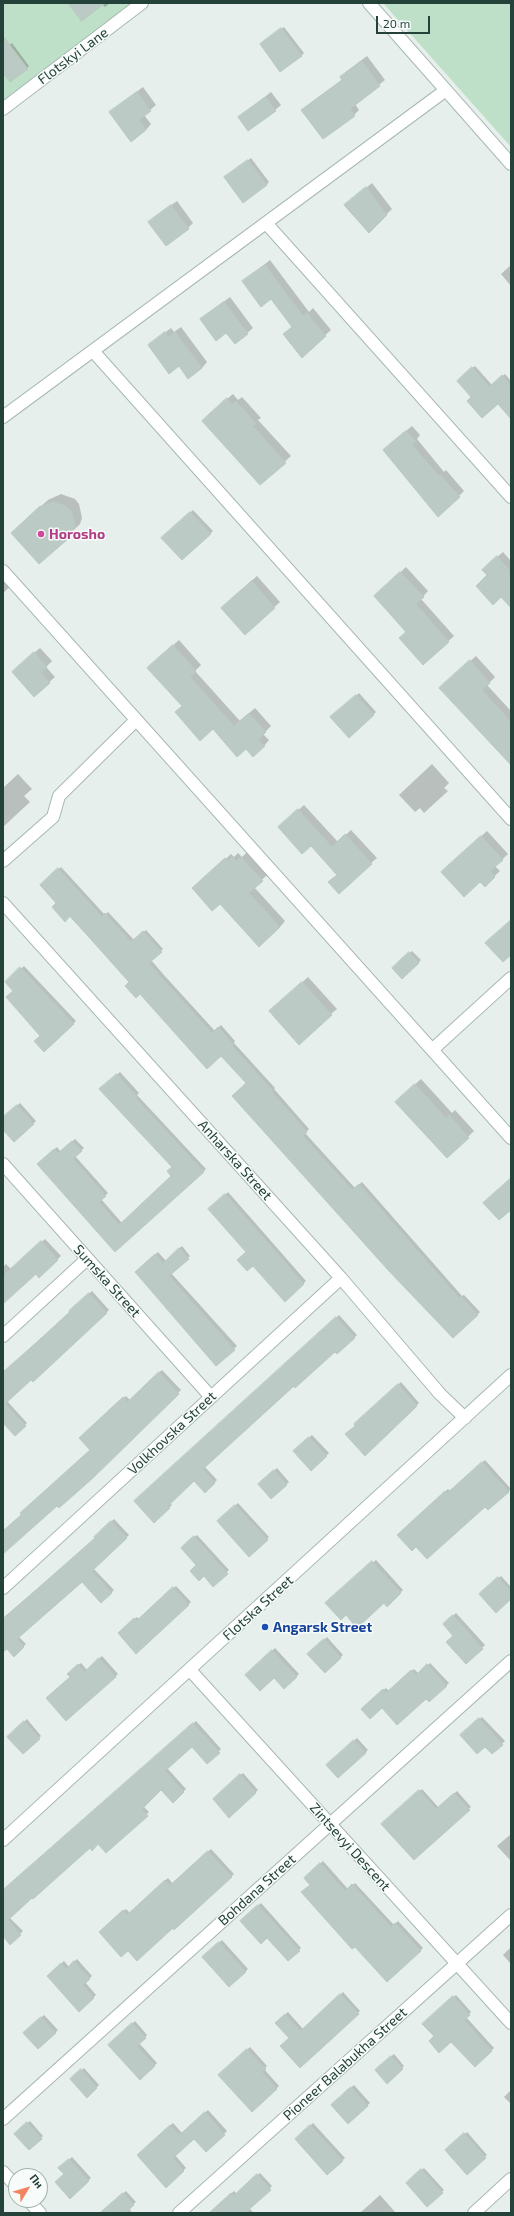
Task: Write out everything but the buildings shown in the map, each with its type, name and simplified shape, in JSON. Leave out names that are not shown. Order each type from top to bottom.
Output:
[{"type":"street","name":"Flotskyi Lane","points":[[3,109],[142,3]]},
{"type":"street","points":[[369,3],[511,164]]},
{"type":"street","points":[[3,417],[446,90]]},
{"type":"street","points":[[266,223],[511,497]]},
{"type":"street","points":[[93,350],[511,819]]},
{"type":"street","points":[[3,571],[511,1138]]},
{"type":"street","points":[[3,861],[53,817],[59,796],[136,720]]},
{"type":"street","name":"Anharska Street","points":[[3,903],[341,1278],[440,1394],[465,1418]]},
{"type":"street","points":[[432,1050],[511,978]]},
{"type":"street","name":"Sumska Street","points":[[3,1164],[211,1397]]},
{"type":"street","points":[[3,1336],[87,1259]]},
{"type":"street","name":"Volkhovska Street","points":[[3,1588],[341,1278]]},
{"type":"street","name":"Flotska Street","points":[[3,1840],[511,1376]]},
{"type":"street","name":"Bohdana Street","points":[[3,2119],[511,1661]]},
{"type":"street","name":"Zintsevyi Descent","points":[[190,1670],[511,2023]]},
{"type":"street","name":"Pioneer Balabukha Street","points":[[179,2213],[511,1915]]},
{"type":"street","points":[[474,2213],[511,2180]]},
{"type":"green space","points":[[3,3],[142,3],[3,109]]},
{"type":"green space","points":[[383,3],[511,3],[511,147]]},
{"type":"place","name":"Horosho","points":[[41,534]]},
{"type":"place","name":"Angarsk Street","points":[[265,1627]]}]
